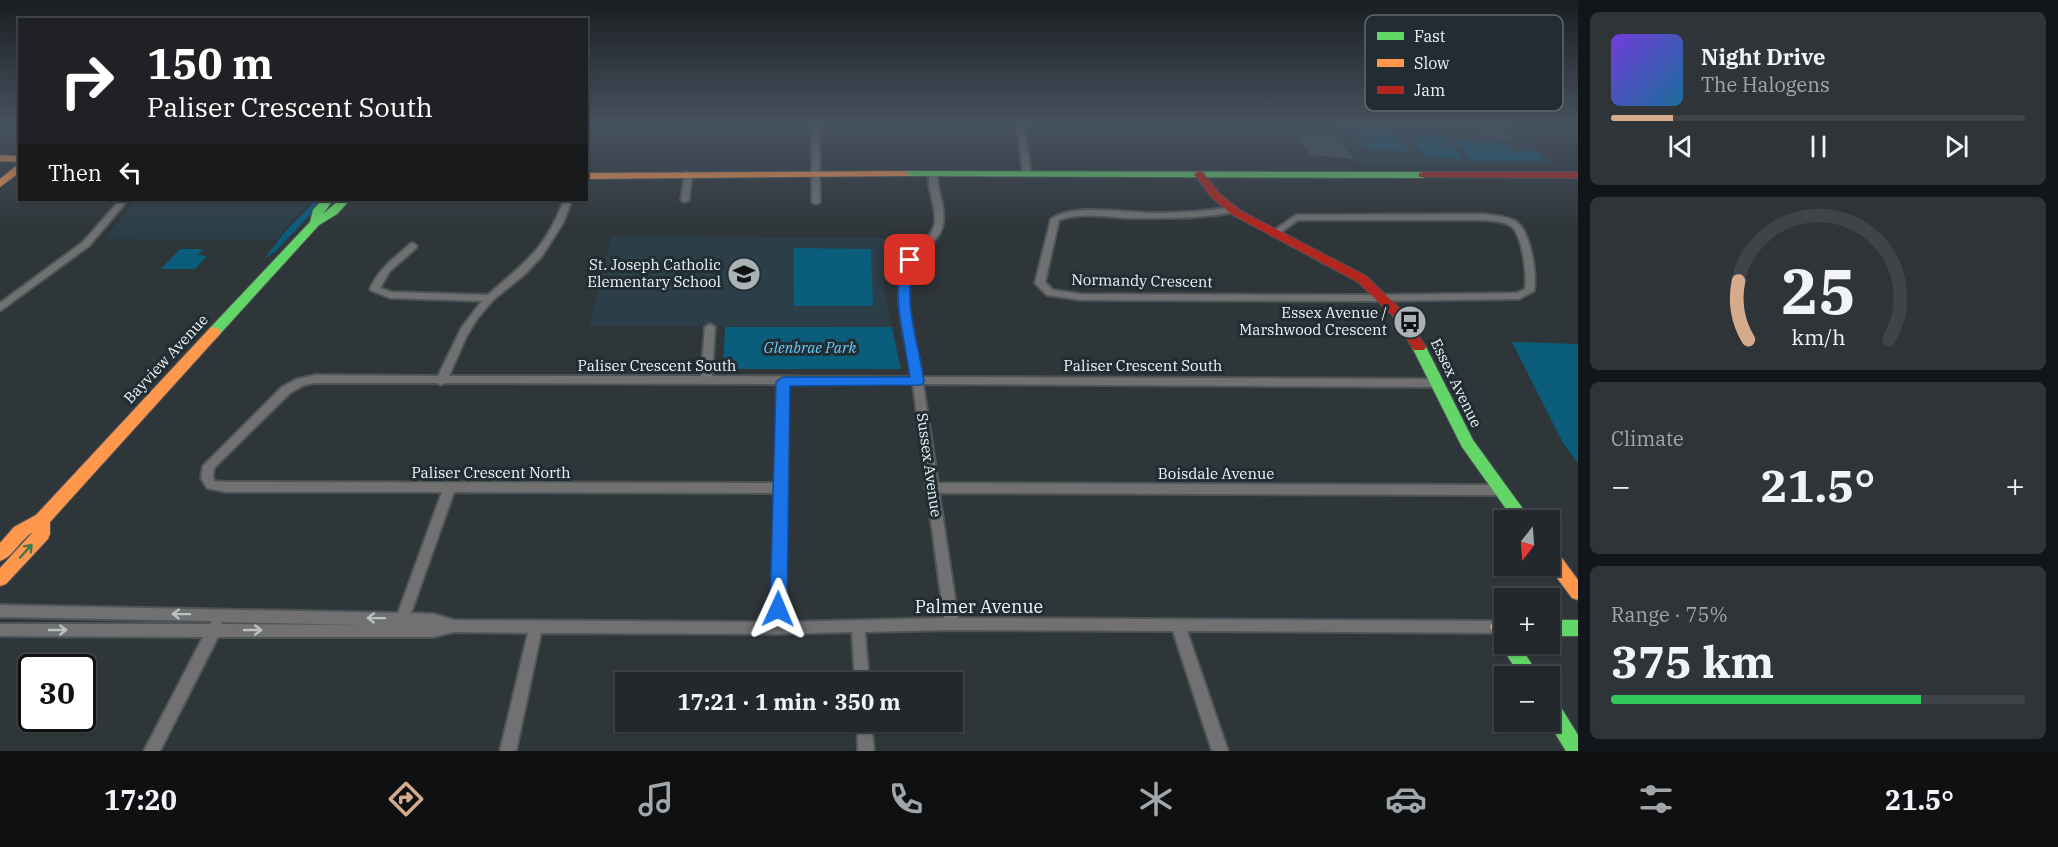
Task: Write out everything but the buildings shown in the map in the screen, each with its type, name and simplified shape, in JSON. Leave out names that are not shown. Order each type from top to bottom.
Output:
[{"type":"street","points":[[815,160],[816,202]]},
{"type":"street","points":[[1025,160],[1027,174]]},
{"type":"street","points":[[0,184],[18,168]]},
{"type":"street","points":[[685,200],[688,174]]},
{"type":"street","points":[[588,176],[688,174],[1578,175]]},
{"type":"street","name":"Sussex Avenue","points":[[933,174],[940,223],[936,233],[910,260],[904,288],[905,312],[914,350],[931,488],[952,624]]},
{"type":"street","name":"Essex Avenue","points":[[1199,174],[1212,194],[1232,210],[1342,265],[1384,297],[1417,341],[1460,431],[1516,510]]},
{"type":"street","points":[[0,308],[86,243],[123,201]]},
{"type":"street","name":"Bayview Avenue","points":[[315,224],[318,210],[327,201]]},
{"type":"street","name":"Bayview Avenue","points":[[0,554],[20,532],[42,520],[315,224],[344,201]]},
{"type":"street","points":[[441,381],[464,330],[490,298],[513,280],[549,242],[563,216],[568,201]]},
{"type":"street","name":"Normandy Crescent","points":[[1232,210],[1177,216],[1078,213],[1061,216],[1055,219],[1040,283],[1050,293],[1081,297],[1384,297]]},
{"type":"street","points":[[1274,233],[1296,218],[1347,216],[1484,217],[1512,223],[1523,233],[1531,281],[1529,291],[1519,296],[1384,297]]},
{"type":"street","points":[[413,246],[387,269],[377,281],[375,289],[390,295],[490,298]]},
{"type":"street","points":[[706,381],[710,327]]},
{"type":"street","name":"Paliser Crescent South","points":[[206,477],[209,466],[286,390],[301,382],[316,379],[1438,383]]},
{"type":"street","points":[[778,628],[783,382]]},
{"type":"street","name":"Paliser Crescent North","points":[[206,477],[211,485],[226,487],[780,488]]},
{"type":"street","points":[[400,625],[450,487]]},
{"type":"street","name":"Boisdale Avenue","points":[[931,488],[1501,490]]},
{"type":"street","name":"Bayview Avenue","points":[[0,579],[42,534],[42,520]]},
{"type":"street","points":[[1560,569],[1578,593]]},
{"type":"street","name":"Palmer Avenue","points":[[0,611],[222,614],[400,625],[433,631],[454,626],[778,628],[952,624],[1494,630]]},
{"type":"street","points":[[152,751],[222,614]]},
{"type":"street","name":"Palmer Avenue","points":[[0,630],[214,630],[400,625]]},
{"type":"street","points":[[507,751],[536,626]]},
{"type":"street","points":[[1178,626],[1220,751]]},
{"type":"street","points":[[858,627],[861,672]]},
{"type":"street","points":[[1560,628],[1578,628]]},
{"type":"street","points":[[1560,723],[1577,751]]},
{"type":"street","points":[[865,732],[866,751]]},
{"type":"shaded area","points":[[1357,160],[1548,160],[1554,166],[1361,166]]},
{"type":"shaded area","points":[[136,201],[309,201],[276,240],[104,239]]},
{"type":"shaded area","name":"St. Joseph Catholic Elementary School","points":[[611,236],[907,238],[889,261],[883,287],[892,327],[589,326]]},
{"type":"green space","points":[[1471,160],[1548,161],[1472,161]]},
{"type":"green space","points":[[315,201],[323,201],[275,252],[265,258],[284,233]]},
{"type":"green space","points":[[793,248],[871,249],[873,306],[794,306]]},
{"type":"green space","points":[[180,249],[203,249],[198,255],[207,256],[195,269],[161,269]]},
{"type":"green space","name":"Glenbrae Park","points":[[725,327],[892,327],[901,369],[723,369]]},
{"type":"green space","points":[[1512,342],[1578,344],[1578,464],[1562,441]]},
{"type":"traffic: fast","points":[[904,174],[1423,175]]},
{"type":"traffic: fast","points":[[315,223],[318,210],[327,201]]},
{"type":"traffic: fast","points":[[215,331],[315,223],[333,212],[344,201]]},
{"type":"traffic: fast","points":[[1419,347],[1467,443],[1516,510]]},
{"type":"traffic: fast","points":[[1560,628],[1578,628]]},
{"type":"traffic: fast","points":[[1516,654],[1523,666]]},
{"type":"traffic: fast","points":[[1560,723],[1577,751]]},
{"type":"traffic: slow","points":[[0,184],[18,168]]},
{"type":"traffic: slow","points":[[588,176],[904,174]]},
{"type":"traffic: slow","points":[[0,554],[20,532],[42,520],[215,331]]},
{"type":"traffic: slow","points":[[0,579],[42,534],[42,520]]},
{"type":"traffic: slow","points":[[1560,569],[1578,593]]},
{"type":"traffic: jam","points":[[1199,174],[1216,196],[1237,213],[1362,279],[1396,312],[1419,347]]},
{"type":"traffic: jam","points":[[1423,175],[1578,175]]},
{"type":"place","name":"St. Joseph Catholic Elementary School","points":[[744,274]]},
{"type":"place","name":"Essex Avenue / Marshwood Crescent","points":[[1410,322]]},
{"type":"route","points":[[778,609],[783,382],[917,381],[914,350],[905,312],[904,288],[910,260]]}]
